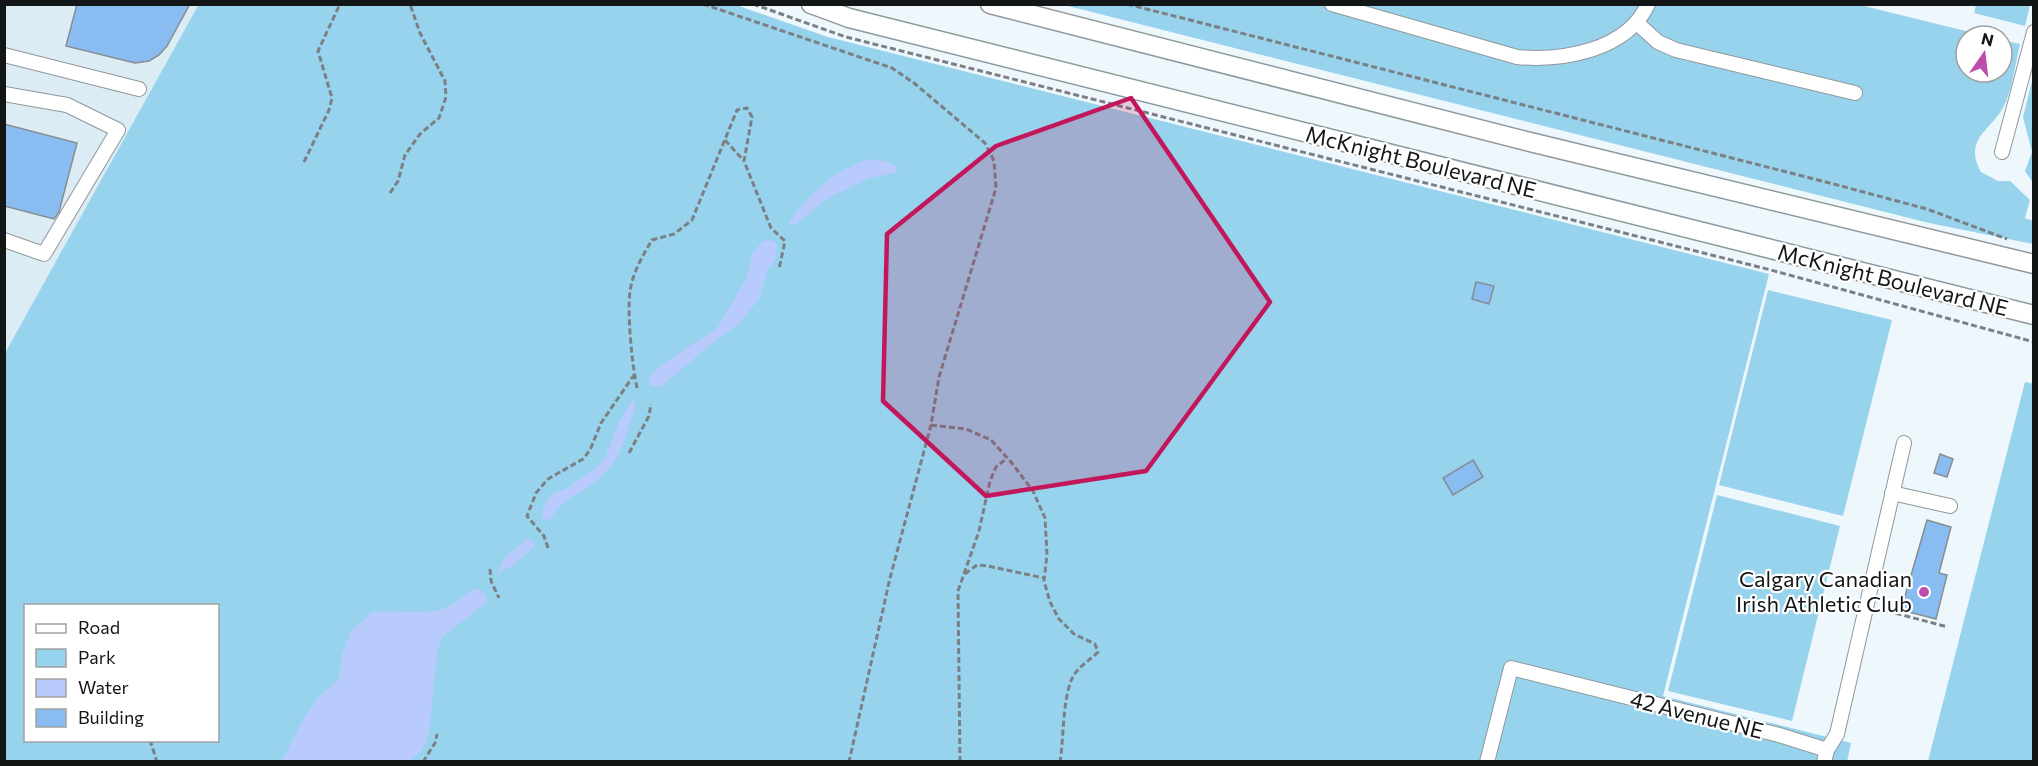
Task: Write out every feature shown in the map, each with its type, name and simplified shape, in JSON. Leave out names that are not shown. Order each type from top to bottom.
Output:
[{"type":"main road","name":"McKnight Boulevard NE","points":[[811,4],[883,27],[2034,315]]},
{"type":"main road","name":"McKnight Boulevard NE","points":[[990,4],[1519,139],[2034,264]]},
{"type":"street","points":[[1332,4],[1517,57],[1541,59],[1563,57],[1620,37],[1637,23],[1648,4]]},
{"type":"street","points":[[1637,23],[1658,42],[1676,50],[1855,93]]},
{"type":"street","points":[[2002,152],[2033,40]]},
{"type":"street","points":[[4,55],[139,89]]},
{"type":"street","points":[[4,94],[67,105],[118,130],[44,254],[4,240]]},
{"type":"street","points":[[1825,756],[1837,734],[1905,443]]},
{"type":"street","points":[[1892,494],[1950,506]]},
{"type":"street","name":"42 Avenue NE","points":[[1487,762],[1512,668],[1779,735],[1825,756]]},
{"type":"path","points":[[304,162],[330,104],[331,91],[318,51],[340,4]]},
{"type":"path","points":[[390,193],[401,173],[405,155],[420,134],[439,118],[446,97],[445,81],[420,33],[410,4]]},
{"type":"path","points":[[703,4],[892,68],[914,83],[985,143],[994,161],[996,188],[939,377],[931,425],[890,578],[849,762]]},
{"type":"path","points":[[753,4],[846,37],[1771,270],[2034,342]]},
{"type":"path","points":[[1127,4],[1897,201],[2014,242]]},
{"type":"path","points":[[637,388],[634,375],[630,291],[639,261],[652,240],[674,234],[692,220],[738,110],[747,108],[752,117],[744,161]]},
{"type":"path","points":[[725,140],[744,161],[771,228],[785,241],[779,269]]},
{"type":"path","points":[[548,548],[544,536],[527,516],[536,493],[548,479],[583,459],[614,402],[634,375]]},
{"type":"path","points":[[629,453],[649,416],[651,404]]},
{"type":"path","points":[[931,425],[966,429],[991,440],[1033,491],[1045,518],[1047,555],[1044,578],[1050,602],[1059,619],[1074,634],[1095,644],[1098,652],[1075,672],[1062,719],[1063,743],[1060,762]]},
{"type":"path","points":[[960,762],[958,591],[979,531],[990,481],[996,467],[1007,458]]},
{"type":"path","points":[[964,574],[978,566],[988,566],[1044,578]]},
{"type":"path","points":[[490,569],[491,581],[499,598]]},
{"type":"path","points":[[1887,611],[1948,627]]},
{"type":"path","points":[[423,762],[435,743],[437,734]]},
{"type":"path","points":[[150,742],[157,762]]},
{"type":"highlighted area","points":[[1131,98],[1216,226],[1270,302],[1146,471],[986,496],[883,401],[887,234],[996,146]]},
{"type":"shaded area","points":[[5,5],[199,5],[5,353]]},
{"type":"green space","points":[[199,4],[736,5],[828,37],[1769,274],[1663,696],[1851,743],[1847,762],[5,762],[5,353]]},
{"type":"green space","points":[[1976,4],[2030,5],[2025,26],[1974,13]]},
{"type":"green space","points":[[1064,5],[1860,5],[1954,28],[1954,84],[2012,84],[2002,109],[1978,141],[1975,150],[1976,160],[1981,172],[1998,181],[2010,181],[2030,200],[2025,218],[2033,221],[2033,244],[1929,223]]},
{"type":"green space","points":[[2014,43],[2020,44],[2014,74]]},
{"type":"green space","points":[[2033,77],[2033,183],[2025,171],[2032,152],[2023,117]]},
{"type":"green space","points":[[1768,290],[1892,320],[1843,516],[1719,485]]},
{"type":"green space","points":[[2025,382],[2034,384],[2033,761],[1928,761]]},
{"type":"green space","points":[[1717,495],[1840,526],[1792,721],[1668,691]]},
{"type":"water","points":[[868,159],[884,161],[899,167],[895,173],[870,178],[828,198],[795,225],[789,224],[804,203],[822,185],[844,170]]},
{"type":"water","points":[[769,240],[777,243],[775,260],[768,269],[759,299],[739,324],[660,387],[650,386],[649,379],[657,368],[718,327],[747,277],[753,253],[762,242]]},
{"type":"water","points":[[634,399],[635,410],[626,435],[619,453],[609,468],[596,481],[562,504],[550,520],[543,519],[543,508],[550,495],[566,489],[597,467],[605,458],[620,420]]},
{"type":"water","points":[[528,538],[535,543],[534,547],[515,564],[497,574],[504,558]]},
{"type":"water","points":[[479,588],[487,597],[487,602],[442,637],[437,653],[429,733],[422,751],[408,761],[282,761],[305,716],[319,697],[339,679],[342,655],[351,631],[372,612],[437,611]]},
{"type":"building","points":[[77,4],[190,4],[167,46],[159,55],[149,61],[135,63],[66,46]]},
{"type":"building","points":[[4,124],[77,143],[59,212],[54,219],[4,206]]},
{"type":"building","points":[[1476,282],[1494,286],[1489,304],[1472,299]]},
{"type":"building","points":[[1940,454],[1953,459],[1947,477],[1934,473]]},
{"type":"building","points":[[1473,460],[1483,477],[1453,495],[1443,478]]},
{"type":"building","points":[[1927,520],[1951,527],[1939,573],[1947,575],[1936,619],[1901,610]]},
{"type":"place","name":"Calgary Canadian Irish Athletic Club","points":[[1924,592]]}]
